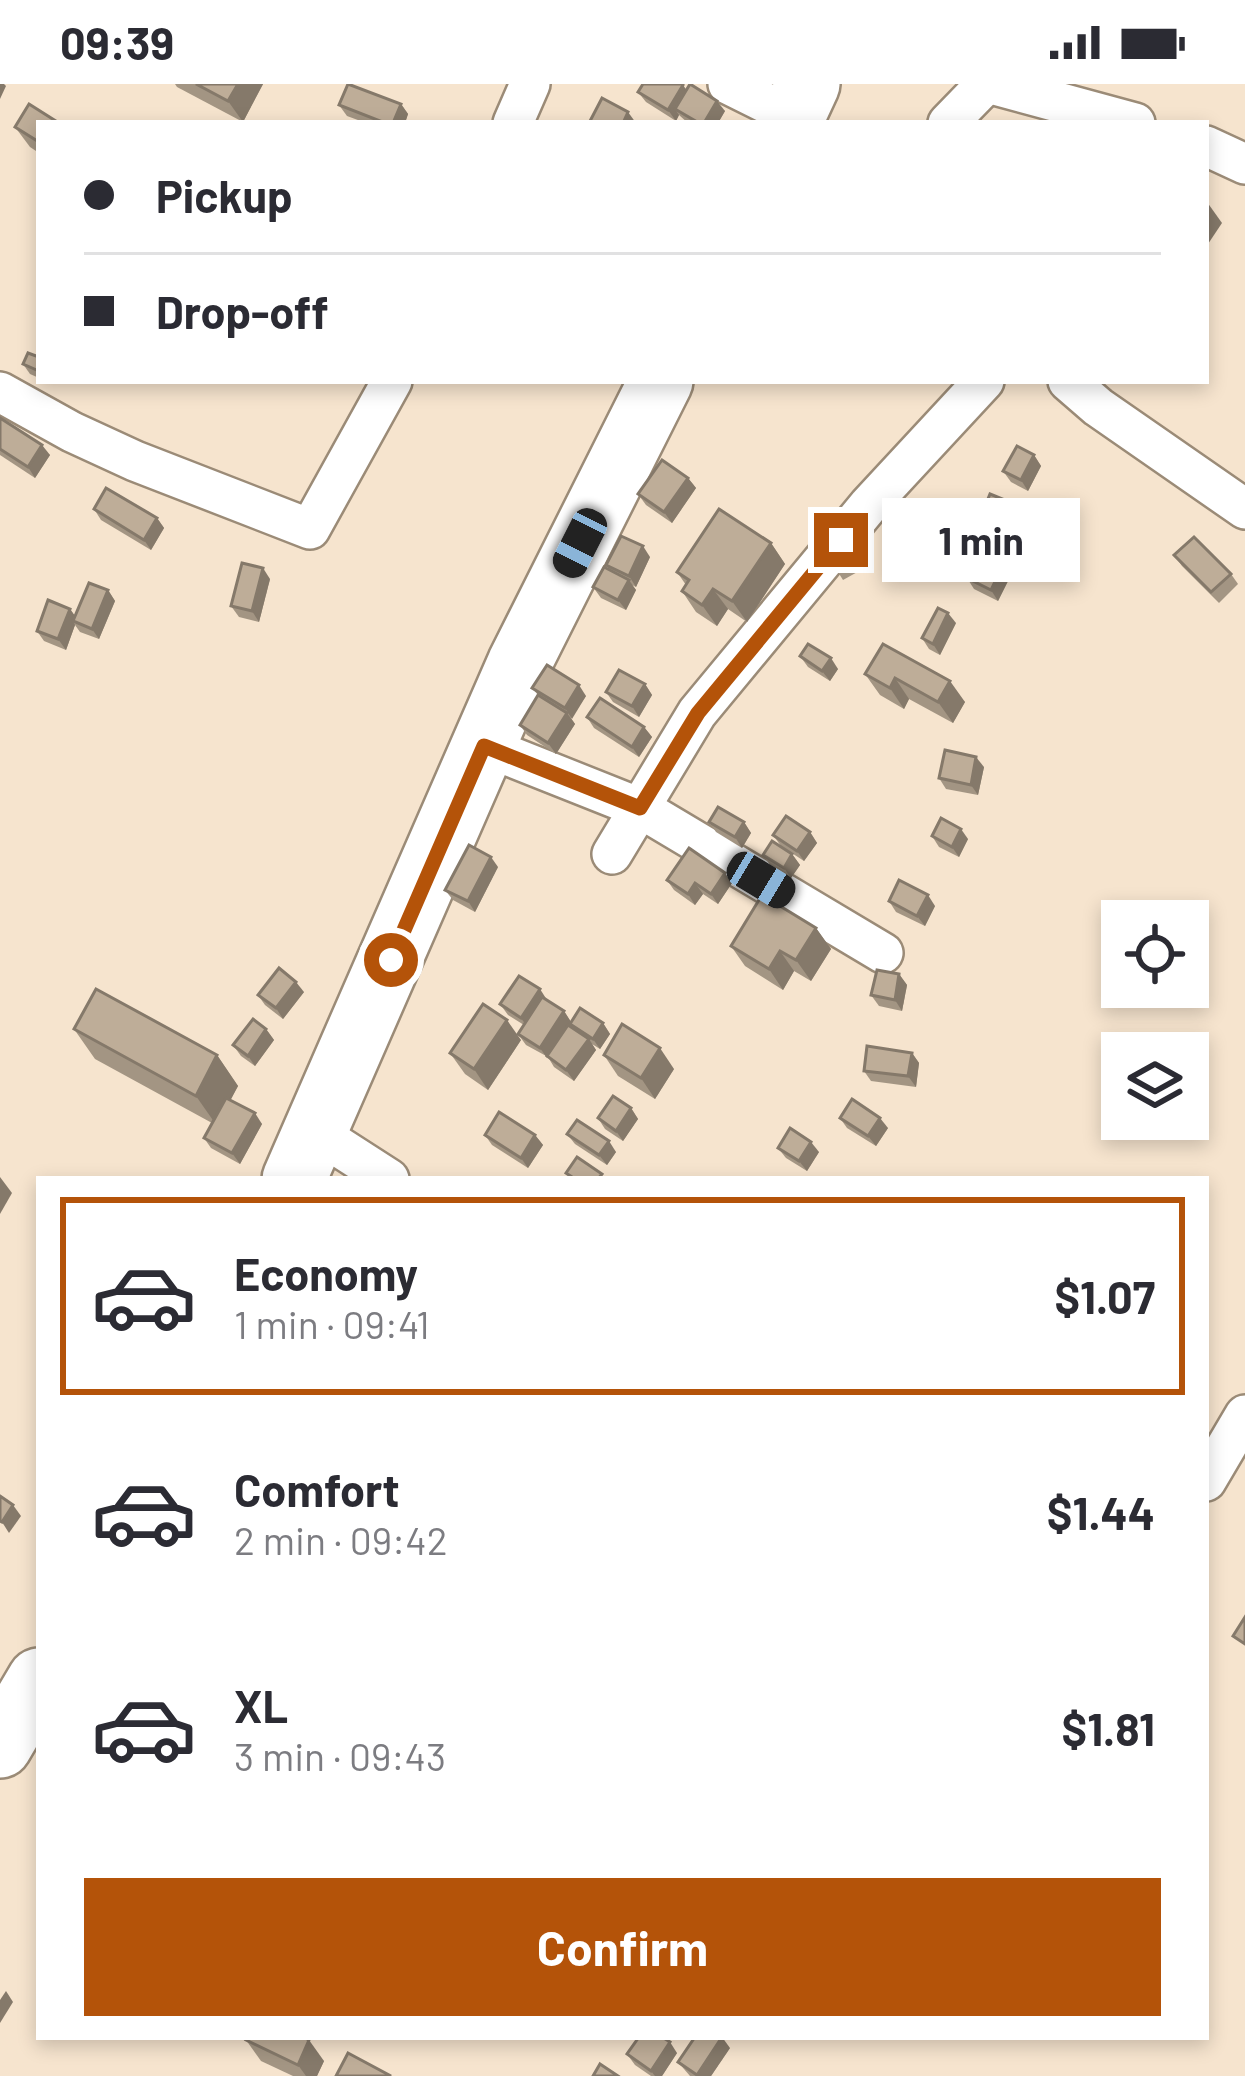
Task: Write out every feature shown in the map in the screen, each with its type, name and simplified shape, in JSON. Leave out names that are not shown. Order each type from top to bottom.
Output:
[{"type":"main road","points":[[305,1155],[519,664],[659,384]]},
{"type":"main road","points":[[0,1746],[36,1685]]},
{"type":"street","points":[[514,120],[530,84]]},
{"type":"street","points":[[728,84],[800,111]]},
{"type":"street","points":[[951,120],[988,84],[1124,120]]},
{"type":"street","points":[[1209,147],[1245,164]]},
{"type":"street","points":[[0,392],[72,432],[157,470],[310,529],[390,384]]},
{"type":"street","points":[[612,854],[698,713],[869,506],[981,384]]},
{"type":"street","points":[[1071,384],[1245,508]]},
{"type":"street","points":[[484,746],[640,808],[883,953]]},
{"type":"street","points":[[305,1155],[378,1176]]},
{"type":"street","points":[[1209,1476],[1245,1414]]},
{"type":"building","points":[[196,84],[238,84],[228,101]]},
{"type":"building","points":[[348,84],[401,104],[394,120],[377,120],[339,105]]},
{"type":"building","points":[[643,84],[683,85],[668,110],[638,92]]},
{"type":"building","points":[[690,84],[717,101],[706,120],[694,120],[675,109]]},
{"type":"building","points":[[602,98],[628,112],[624,120],[591,120]]},
{"type":"building","points":[[29,104],[54,120],[36,120],[36,140],[15,127]]},
{"type":"building","points":[[28,353],[36,356],[36,370],[23,364]]},
{"type":"building","points":[[0,418],[42,445],[28,467],[0,449]]},
{"type":"building","points":[[1017,446],[1034,455],[1021,480],[1003,471]]},
{"type":"building","points":[[662,460],[688,478],[664,512],[638,494]]},
{"type":"building","points":[[106,488],[157,518],[144,540],[94,509]]},
{"type":"building","points":[[990,494],[1010,502],[999,530],[979,521]]},
{"type":"building","points":[[719,509],[771,543],[732,601],[713,589],[702,605],[682,591],[689,580],[677,572]]},
{"type":"building","points":[[621,536],[643,546],[629,576],[606,565]]},
{"type":"building","points":[[1194,537],[1231,574],[1211,592],[1174,555]]},
{"type":"building","points":[[854,542],[862,555],[836,569],[828,556]]},
{"type":"building","points":[[983,545],[1007,557],[991,590],[967,578]]},
{"type":"building","points":[[242,563],[263,568],[252,611],[231,606]]},
{"type":"building","points":[[604,567],[629,580],[618,600],[593,587]]},
{"type":"building","points":[[89,583],[108,590],[92,629],[73,621]]},
{"type":"building","points":[[48,600],[70,609],[58,639],[37,631]]},
{"type":"building","points":[[938,608],[948,613],[933,644],[922,638]]},
{"type":"building","points":[[808,644],[831,658],[822,671],[800,656]]},
{"type":"building","points":[[883,644],[950,681],[938,702],[895,678],[890,688],[865,674]]},
{"type":"building","points":[[547,665],[579,685],[565,708],[532,688]]},
{"type":"building","points":[[619,670],[645,684],[632,706],[606,692]]},
{"type":"building","points":[[538,695],[567,713],[548,743],[520,725]]},
{"type":"building","points":[[600,698],[644,727],[632,747],[587,717]]},
{"type":"building","points":[[945,750],[976,757],[971,785],[939,778]]},
{"type":"building","points":[[718,807],[744,822],[735,837],[709,822]]},
{"type":"building","points":[[786,816],[810,832],[797,851],[773,835]]},
{"type":"building","points":[[941,818],[961,829],[952,847],[932,836]]},
{"type":"building","points":[[772,841],[792,854],[784,868],[763,855]]},
{"type":"building","points":[[469,845],[491,857],[468,901],[445,890]]},
{"type":"building","points":[[689,848],[725,873],[711,894],[695,883],[688,894],[667,880]]},
{"type":"building","points":[[899,880],[928,895],[917,916],[889,901]]},
{"type":"building","points":[[762,895],[816,928],[796,960],[780,951],[769,969],[731,946]]},
{"type":"building","points":[[279,968],[296,982],[276,1008],[258,995]]},
{"type":"building","points":[[877,970],[899,974],[895,1000],[871,995]]},
{"type":"building","points":[[519,976],[540,989],[521,1018],[500,1004]]},
{"type":"building","points":[[96,989],[217,1055],[196,1096],[74,1029]]},
{"type":"building","points":[[542,997],[564,1011],[540,1048],[518,1034]]},
{"type":"building","points":[[483,1004],[507,1020],[474,1069],[450,1053]]},
{"type":"building","points":[[580,1008],[603,1023],[593,1039],[570,1024]]},
{"type":"building","points":[[253,1019],[266,1029],[248,1056],[233,1045]]},
{"type":"building","points":[[622,1024],[660,1048],[641,1078],[604,1055]]},
{"type":"building","points":[[568,1025],[589,1039],[566,1070],[547,1056]]},
{"type":"building","points":[[867,1046],[912,1053],[908,1076],[864,1071]]},
{"type":"building","points":[[613,1096],[631,1108],[616,1131],[598,1118]]},
{"type":"building","points":[[226,1098],[255,1113],[232,1153],[204,1138]]},
{"type":"building","points":[[852,1099],[880,1118],[868,1136],[840,1118]]},
{"type":"building","points":[[499,1112],[535,1135],[521,1158],[485,1135]]},
{"type":"building","points":[[577,1120],[609,1141],[599,1155],[567,1134]]},
{"type":"building","points":[[790,1128],[811,1142],[799,1161],[778,1148]]},
{"type":"building","points":[[577,1157],[602,1174],[570,1176],[566,1173]]},
{"type":"building","points":[[0,1496],[13,1505],[2,1522],[0,1521]]},
{"type":"building","points":[[1245,1617],[1245,1644],[1233,1636]]},
{"type":"building","points":[[246,2040],[309,2040],[298,2065]]},
{"type":"building","points":[[637,2040],[670,2042],[651,2071],[627,2054]]},
{"type":"building","points":[[693,2040],[720,2040],[697,2075],[678,2062]]},
{"type":"building","points":[[348,2053],[391,2076],[336,2076]]},
{"type":"building","points":[[600,2064],[618,2076],[593,2076]]},
{"type":"route","points":[[391,960],[484,746],[640,808],[698,713],[841,540]]}]
